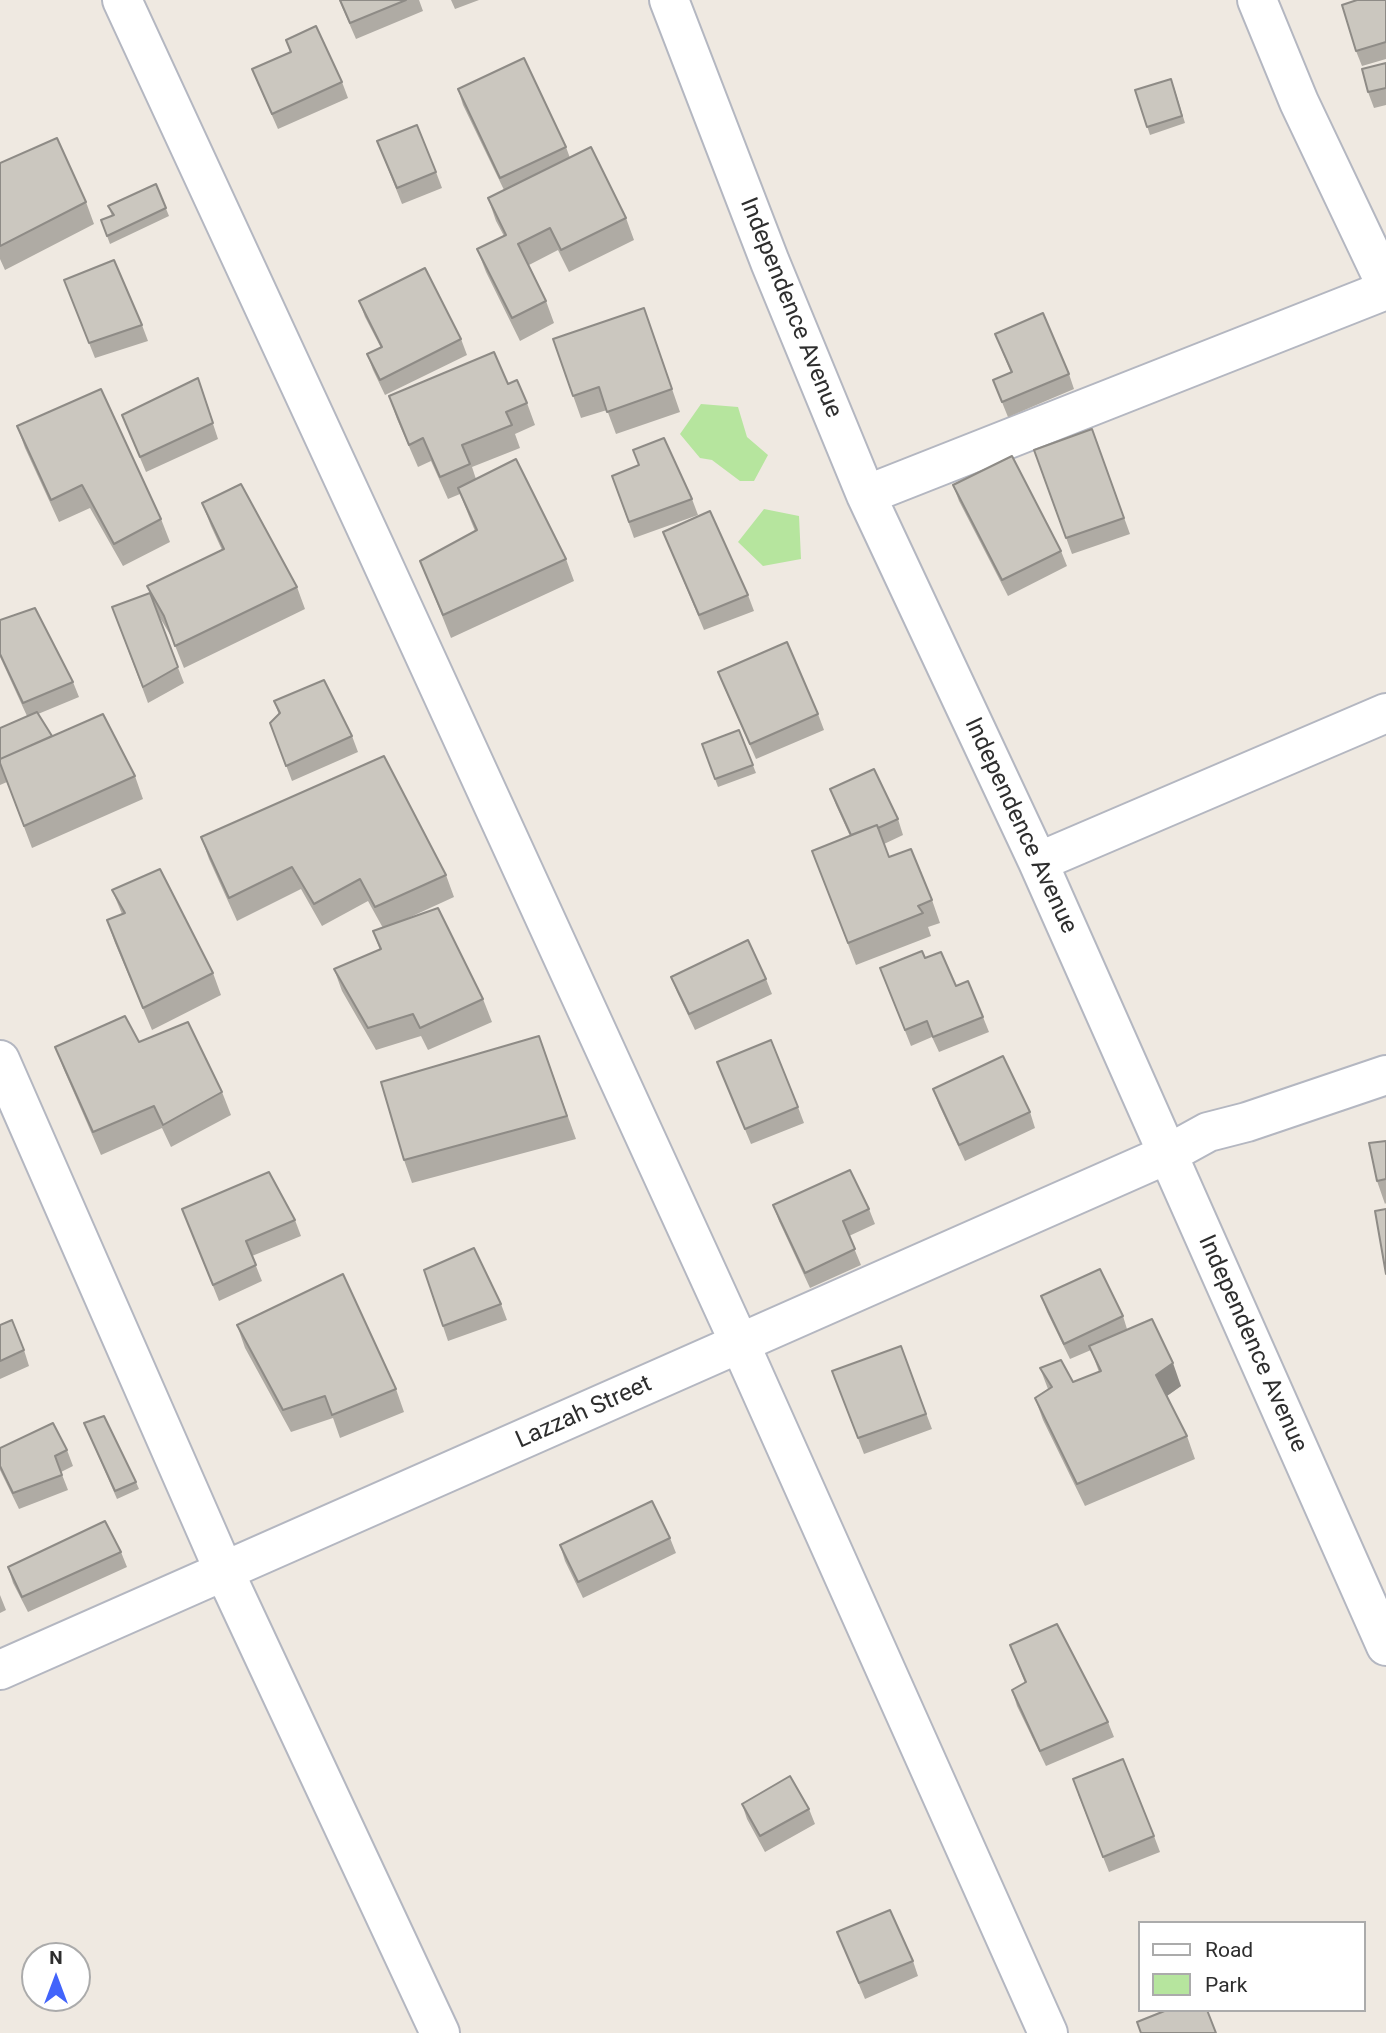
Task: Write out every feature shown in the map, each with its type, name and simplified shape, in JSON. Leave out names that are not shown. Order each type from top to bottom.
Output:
[{"type":"street","points":[[122,0],[740,1345],[1048,2033]]},
{"type":"street","name":"Independence Avenue","points":[[669,0],[775,274],[866,495],[1038,862],[1168,1154],[1372,1584],[1386,1646]]},
{"type":"street","points":[[866,495],[1386,288],[1299,102],[1257,0]]},
{"type":"street","points":[[1038,862],[1386,713]]},
{"type":"street","points":[[0,1062],[223,1571],[440,2033]]},
{"type":"street","name":"Lazzah Street","points":[[0,1670],[740,1345],[1168,1154],[1208,1132],[1247,1122],[1386,1076]]},
{"type":"green space","points":[[701,404],[738,407],[747,437],[768,455],[754,481],[740,481],[712,460],[700,458],[680,434]]},
{"type":"green space","points":[[764,509],[799,516],[801,559],[763,566],[738,542]]},
{"type":"building","points":[[340,0],[406,0],[350,23]]},
{"type":"building","points":[[1357,0],[1386,0],[1386,42],[1356,51],[1342,5]]},
{"type":"building","points":[[316,26],[342,82],[272,114],[252,69],[291,52],[286,40]]},
{"type":"building","points":[[524,58],[566,147],[500,178],[458,89]]},
{"type":"building","points":[[1386,63],[1386,88],[1368,92],[1362,69]]},
{"type":"building","points":[[1171,79],[1182,116],[1147,127],[1135,90]]},
{"type":"building","points":[[417,125],[436,172],[397,188],[377,141]]},
{"type":"building","points":[[57,138],[86,202],[0,246],[0,163]]},
{"type":"building","points":[[591,147],[626,218],[561,250],[550,228],[518,244],[546,301],[512,318],[477,249],[506,235],[488,198]]},
{"type":"building","points":[[156,184],[166,208],[107,236],[101,220],[114,215],[108,206]]},
{"type":"building","points":[[114,260],[142,325],[89,343],[64,280]]},
{"type":"building","points":[[425,268],[461,339],[380,380],[367,354],[382,347],[359,301]]},
{"type":"building","points":[[644,308],[672,389],[607,412],[599,387],[573,396],[553,339]]},
{"type":"building","points":[[1043,313],[1069,374],[1002,402],[993,380],[1012,372],[995,334]]},
{"type":"building","points":[[494,352],[508,384],[517,380],[527,403],[506,412],[512,425],[462,445],[470,464],[440,477],[423,438],[409,445],[389,396]]},
{"type":"building","points":[[198,378],[213,423],[140,457],[122,415]]},
{"type":"building","points":[[101,389],[161,519],[114,544],[82,485],[51,500],[17,426]]},
{"type":"building","points":[[1092,429],[1124,518],[1066,538],[1034,450]]},
{"type":"building","points":[[664,438],[692,499],[629,522],[612,476],[639,465],[633,450]]},
{"type":"building","points":[[1012,456],[1061,551],[1002,580],[953,485]]},
{"type":"building","points":[[516,459],[566,559],[443,615],[420,561],[477,530],[458,488]]},
{"type":"building","points":[[241,484],[297,587],[175,646],[164,616],[147,586],[224,549],[202,503]]},
{"type":"building","points":[[710,511],[748,595],[699,615],[663,532]]},
{"type":"building","points":[[150,593],[178,667],[143,687],[112,607]]},
{"type":"building","points":[[35,608],[73,682],[23,703],[0,654],[0,620]]},
{"type":"building","points":[[787,642],[818,714],[750,744],[718,672]]},
{"type":"building","points":[[324,680],[352,736],[286,766],[270,723],[280,713],[274,701]]},
{"type":"building","points":[[37,712],[52,736],[0,759],[0,728]]},
{"type":"building","points":[[103,714],[135,776],[24,826],[0,759]]},
{"type":"building","points":[[739,730],[753,765],[715,779],[702,744]]},
{"type":"building","points":[[384,756],[446,875],[375,907],[360,879],[314,904],[292,867],[229,898],[201,837]]},
{"type":"building","points":[[874,769],[898,819],[851,835],[830,789]]},
{"type":"building","points":[[877,825],[889,857],[911,849],[932,900],[918,906],[923,913],[848,943],[812,851]]},
{"type":"building","points":[[160,869],[213,973],[143,1008],[107,920],[125,913],[112,890]]},
{"type":"building","points":[[438,908],[483,999],[420,1028],[413,1014],[368,1028],[334,969],[381,949],[373,931]]},
{"type":"building","points":[[748,940],[766,979],[689,1014],[671,977]]},
{"type":"building","points":[[922,951],[925,958],[941,952],[956,986],[968,981],[983,1017],[933,1037],[927,1021],[905,1030],[880,968]]},
{"type":"building","points":[[125,1016],[139,1042],[188,1022],[222,1092],[163,1125],[154,1106],[93,1132],[55,1047]]},
{"type":"building","points":[[539,1036],[567,1116],[404,1160],[381,1082]]},
{"type":"building","points":[[771,1040],[798,1107],[745,1129],[717,1062]]},
{"type":"building","points":[[1003,1056],[1030,1112],[959,1145],[933,1089]]},
{"type":"building","points":[[1386,1141],[1386,1179],[1377,1181],[1369,1143]]},
{"type":"building","points":[[850,1170],[869,1209],[843,1221],[855,1249],[805,1273],[773,1205]]},
{"type":"building","points":[[269,1172],[295,1220],[246,1241],[256,1265],[213,1285],[182,1209]]},
{"type":"building","points":[[1386,1209],[1386,1274],[1375,1211]]},
{"type":"building","points":[[474,1248],[501,1304],[443,1326],[424,1270]]},
{"type":"building","points":[[1100,1269],[1123,1316],[1064,1344],[1041,1296]]},
{"type":"building","points":[[343,1274],[396,1389],[332,1415],[325,1396],[283,1410],[237,1325]]},
{"type":"building","points":[[1152,1319],[1173,1363],[1156,1375],[1187,1436],[1077,1484],[1035,1398],[1052,1387],[1040,1368],[1061,1360],[1073,1382],[1101,1371],[1089,1346]]},
{"type":"building","points":[[12,1320],[24,1350],[0,1361],[0,1325]]},
{"type":"building","points":[[901,1346],[926,1414],[858,1438],[832,1371]]},
{"type":"building","points":[[104,1416],[136,1482],[115,1491],[84,1423]]},
{"type":"building","points":[[53,1423],[67,1450],[55,1456],[62,1475],[13,1493],[0,1466],[0,1448]]},
{"type":"building","points":[[652,1501],[670,1538],[578,1582],[560,1545]]},
{"type":"building","points":[[105,1521],[121,1552],[22,1597],[8,1567]]},
{"type":"building","points":[[1057,1624],[1108,1722],[1040,1751],[1012,1690],[1026,1682],[1010,1645]]},
{"type":"building","points":[[1123,1759],[1154,1836],[1103,1857],[1073,1779]]},
{"type":"building","points":[[790,1776],[809,1809],[760,1836],[742,1804]]},
{"type":"building","points":[[890,1910],[913,1961],[859,1983],[837,1932]]},
{"type":"building","points":[[1162,2012],[1208,2012],[1216,2033],[1141,2033],[1137,2022]]}]
